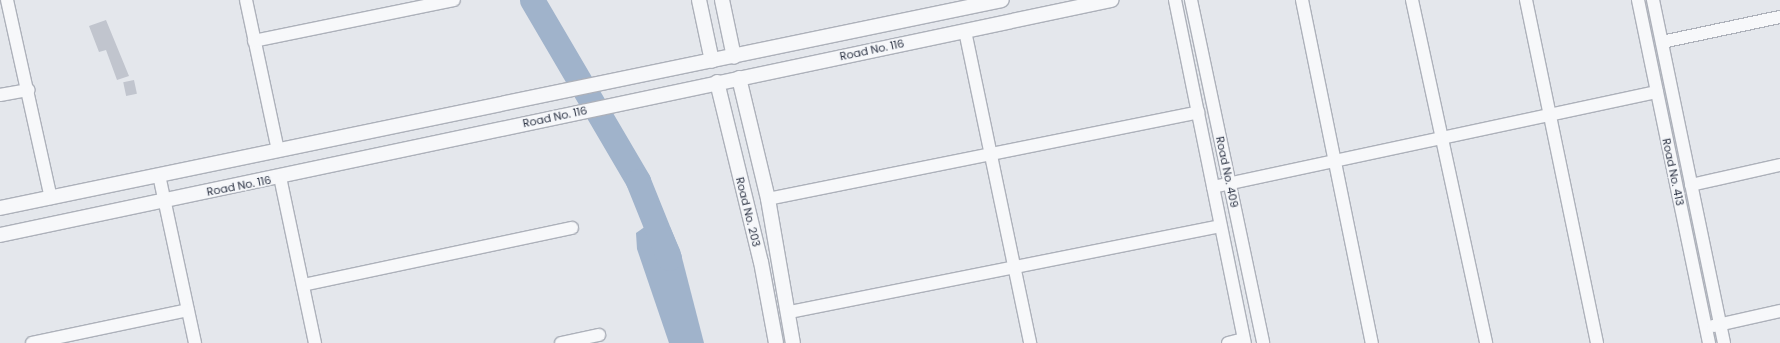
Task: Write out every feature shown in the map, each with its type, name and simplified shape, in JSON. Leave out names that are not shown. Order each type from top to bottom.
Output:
[{"type":"street","points":[[7,0],[29,90],[51,198]]},
{"type":"street","points":[[246,0],[278,150]]},
{"type":"street","points":[[254,41],[454,0]]},
{"type":"street","points":[[699,0],[712,61]]},
{"type":"street","points":[[722,0],[734,57]]},
{"type":"street","name":"Road No. 116","points":[[0,208],[635,78],[1002,0]]},
{"type":"street","name":"Road No. 116","points":[[0,235],[164,200],[280,178],[717,82],[1111,0]]},
{"type":"street","name":"Road No. 409","points":[[1175,0],[1245,341]]},
{"type":"street","name":"Road No. 409","points":[[1191,0],[1263,343]]},
{"type":"street","points":[[1302,0],[1372,343]]},
{"type":"street","points":[[1412,0],[1486,343]]},
{"type":"street","points":[[1526,0],[1552,115],[1597,343]]},
{"type":"street","name":"Road No. 413","points":[[1638,0],[1709,343]]},
{"type":"street","name":"Road No. 413","points":[[1654,0],[1724,343]]},
{"type":"street","points":[[1662,42],[1780,16]]},
{"type":"street","points":[[965,31],[1016,267],[1030,343]]},
{"type":"street","points":[[739,78],[768,199],[790,312],[793,343]]},
{"type":"street","name":"Road No. 203","points":[[717,82],[776,343]]},
{"type":"street","points":[[0,95],[29,90]]},
{"type":"street","points":[[1213,187],[1657,92]]},
{"type":"street","points":[[768,199],[991,151],[1198,112]]},
{"type":"street","points":[[1691,185],[1780,165]]},
{"type":"street","points":[[159,175],[195,343]]},
{"type":"street","points":[[280,178],[316,343]]},
{"type":"street","points":[[790,312],[1221,226]]},
{"type":"street","points":[[303,285],[572,228]]},
{"type":"street","points":[[32,343],[188,310]]},
{"type":"street","points":[[1706,328],[1780,311]]},
{"type":"street","points":[[561,343],[599,335]]},
{"type":"street","points":[[1228,343],[1245,341]]},
{"type":"water","points":[[646,226],[670,227],[680,250],[704,343],[669,343],[637,249],[636,233]]},
{"type":"building","points":[[106,20],[129,76],[117,80],[106,50],[99,52],[89,26]]},
{"type":"building","points":[[134,80],[137,94],[126,96],[123,82]]},
{"type":"waterway","points":[[532,0],[638,181],[669,258]]}]
